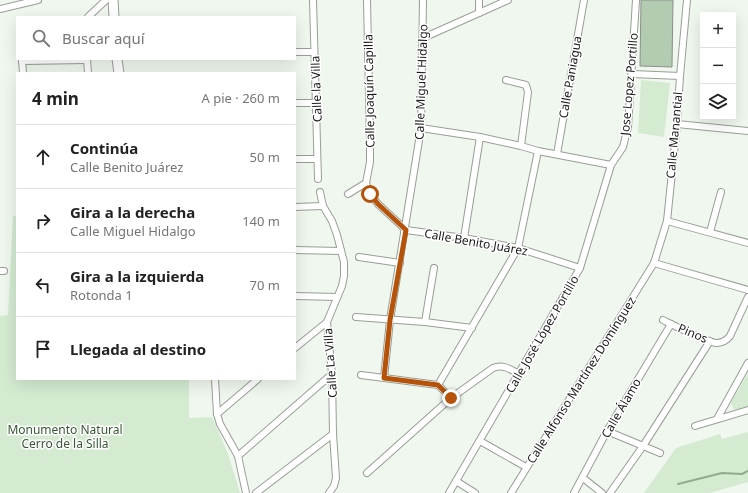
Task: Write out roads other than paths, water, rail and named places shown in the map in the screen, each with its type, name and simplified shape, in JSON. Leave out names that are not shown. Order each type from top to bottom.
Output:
[{"type":"street","points":[[0,9],[38,0]]},
{"type":"street","points":[[89,16],[106,0]]},
{"type":"street","points":[[113,0],[114,16]]},
{"type":"street","name":"Calle la Villa","points":[[313,0],[318,179]]},
{"type":"street","name":"Calle Joaquín Capilla","points":[[366,182],[370,162],[367,0]]},
{"type":"street","name":"Calle Miguel Hidalgo","points":[[384,378],[390,320],[406,230],[421,128],[424,0]]},
{"type":"street","points":[[479,0],[479,13]]},
{"type":"street","points":[[423,38],[508,0]]},
{"type":"street","name":"Calle Paniagua","points":[[557,154],[584,0]]},
{"type":"street","name":"Jose Lopez Portillo","points":[[611,164],[623,147],[628,127],[636,0]]},
{"type":"street","name":"Calle Manantial","points":[[653,266],[667,221],[688,0]]},
{"type":"street","points":[[296,52],[314,52]]},
{"type":"street","points":[[23,72],[22,60],[87,60],[88,72]]},
{"type":"street","points":[[117,60],[119,72]]},
{"type":"street","points":[[632,74],[680,76]]},
{"type":"street","points":[[506,80],[526,85],[528,89],[521,146]]},
{"type":"street","points":[[296,103],[317,104]]},
{"type":"street","points":[[677,124],[748,131]]},
{"type":"street","points":[[421,128],[480,137],[538,151],[611,164]]},
{"type":"street","points":[[464,238],[480,137]]},
{"type":"street","points":[[438,385],[518,248],[538,151]]},
{"type":"street","points":[[296,159],[317,159]]},
{"type":"street","name":"Calle José López Portillo","points":[[449,493],[580,268],[611,164]]},
{"type":"street","points":[[348,194],[366,182],[370,194],[378,204],[406,230]]},
{"type":"street","name":"Calle La Villa","points":[[320,192],[323,206],[335,228],[344,262],[342,286],[327,322],[332,374],[333,434],[336,478],[334,486],[329,493]]},
{"type":"street","points":[[710,232],[721,192]]},
{"type":"street","points":[[296,207],[323,206]]},
{"type":"street","points":[[667,221],[748,243]]},
{"type":"street","name":"Calle Benito Juárez","points":[[406,230],[464,238],[518,248],[580,268]]},
{"type":"street","points":[[296,250],[341,251]]},
{"type":"street","points":[[359,257],[400,263]]},
{"type":"street","points":[[653,266],[748,290]]},
{"type":"street","name":"Calle Alfonso Martínez Domínguez","points":[[511,493],[629,302],[653,266]]},
{"type":"street","points":[[425,322],[434,268]]},
{"type":"street","points":[[296,296],[337,297]]},
{"type":"street","name":"Pinos","points":[[662,320],[717,343],[724,341],[730,336],[748,297]]},
{"type":"street","points":[[356,317],[425,322],[472,328]]},
{"type":"street","points":[[296,347],[327,322]]},
{"type":"street","name":"Calle Álamo","points":[[574,493],[607,432],[671,324]]},
{"type":"street","points":[[296,341],[304,341]]},
{"type":"street","points":[[610,493],[643,446],[710,341]]},
{"type":"street","points":[[717,419],[748,364]]},
{"type":"street","points":[[367,473],[451,398],[493,368],[505,366],[519,374]]},
{"type":"street","points":[[238,456],[332,374]]},
{"type":"street","points":[[361,375],[438,385],[451,398]]},
{"type":"street","points":[[215,380],[217,414],[220,424],[238,456],[246,493]]},
{"type":"street","points":[[217,414],[257,380]]},
{"type":"street","points":[[695,426],[748,410]]},
{"type":"street","points":[[607,432],[660,453]]},
{"type":"street","points":[[256,493],[333,434]]},
{"type":"street","points":[[480,441],[526,467]]},
{"type":"street","points":[[583,478],[602,493]]},
{"type":"street","points":[[456,481],[475,493]]},
{"type":"waterway","points":[[678,484],[722,473],[742,474],[748,471]]},
{"type":"park label","name":"Monumento Natural Cerro de la Silla","points":[[65,436]]}]
